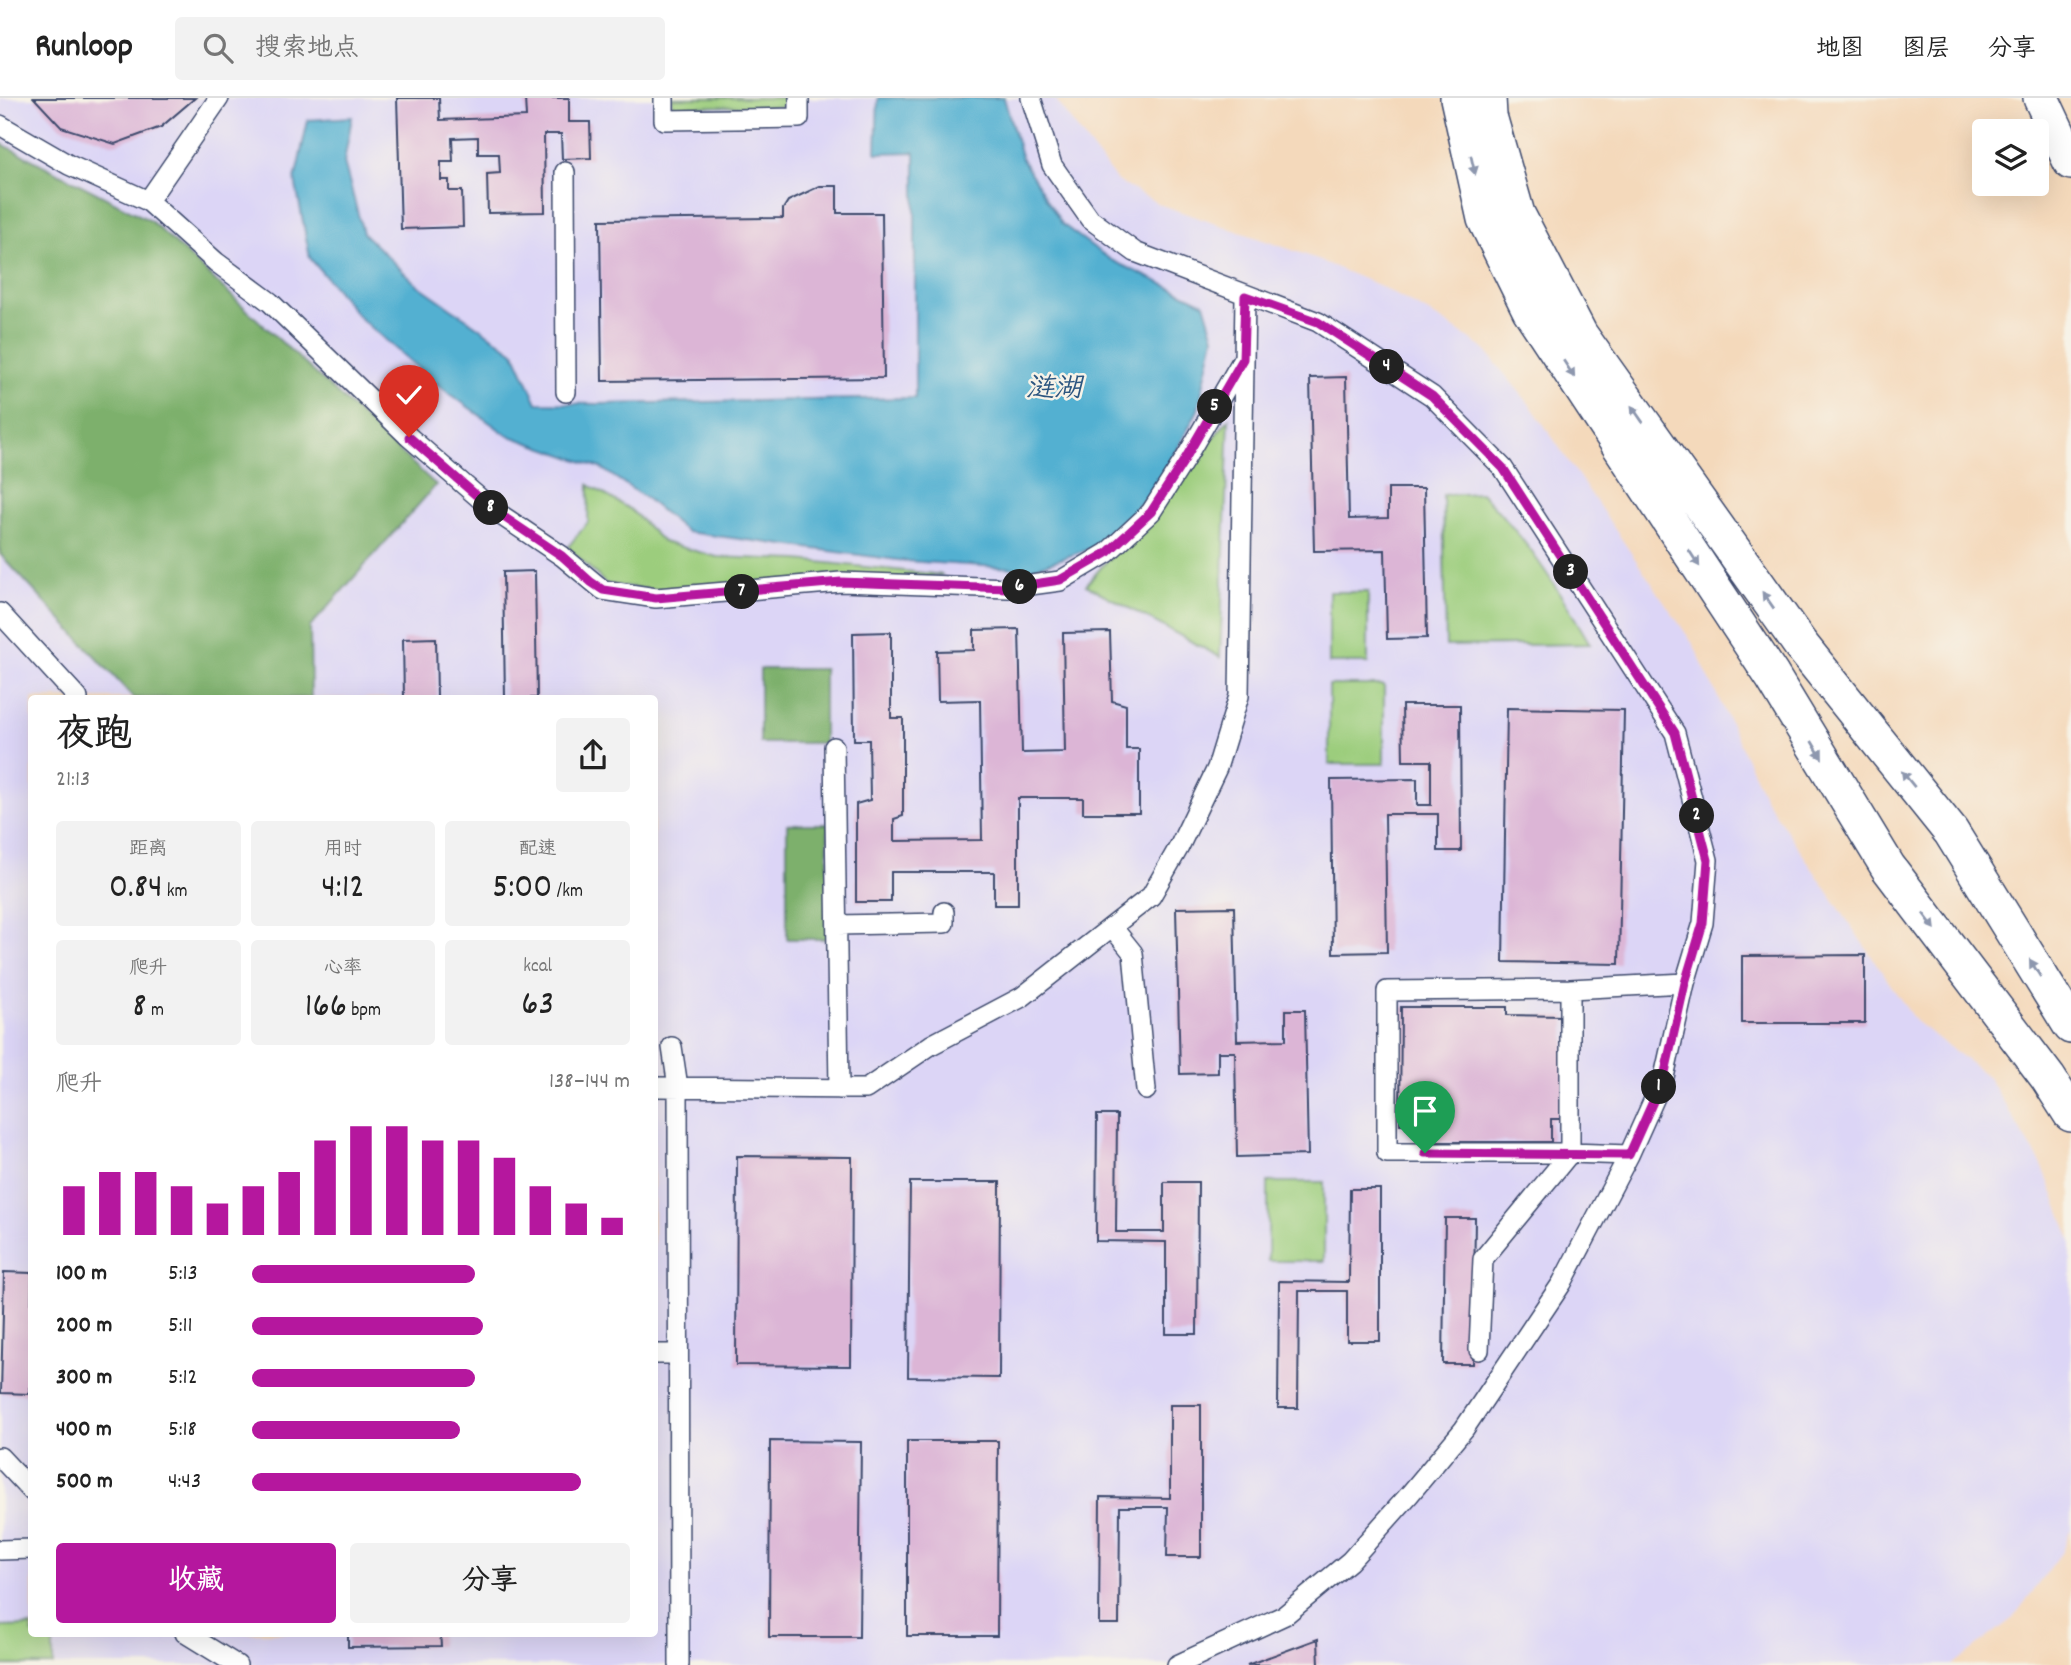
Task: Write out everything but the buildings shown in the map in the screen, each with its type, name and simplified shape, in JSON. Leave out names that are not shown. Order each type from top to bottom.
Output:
[{"type":"highway","points":[[1458,98],[1485,219],[1530,310],[1772,676],[1888,867],[2048,1078],[2071,1114]]},
{"type":"highway","points":[[1488,98],[1489,117],[1517,214],[1580,335],[1800,644],[1951,832],[2071,1026]]},
{"type":"highway","points":[[2040,98],[2071,162]]},
{"type":"street","points":[[148,201],[219,98]]},
{"type":"street","points":[[664,98],[664,120],[799,118],[799,98]]},
{"type":"street","points":[[1031,98],[1052,165],[1090,219],[1135,252],[1318,322],[1432,396],[1503,468],[1675,733],[1708,860],[1703,923],[1685,983],[1664,1077],[1629,1155],[1562,1283],[1464,1429],[1350,1560],[1285,1615],[1177,1665]]},
{"type":"street","points":[[0,125],[69,165],[148,201],[216,262],[270,302],[409,437],[492,509],[562,556],[603,590],[656,598],[841,582],[1008,588],[1060,580],[1107,553],[1151,512],[1243,359]]},
{"type":"street","points":[[565,172],[566,391]]},
{"type":"street","points":[[658,1087],[866,1089],[931,1045],[1022,997],[1151,896],[1179,847],[1217,768],[1239,696],[1245,296]]},
{"type":"street","points":[[0,613],[75,695]]},
{"type":"street","points":[[834,747],[839,1089]]},
{"type":"street","points":[[836,925],[944,923],[944,912]]},
{"type":"street","points":[[1112,928],[1133,953],[1146,1090]]},
{"type":"street","points":[[1629,1155],[1387,1153],[1387,991],[1570,989],[1685,983]]},
{"type":"street","points":[[1479,1350],[1483,1259],[1570,1153],[1570,989]]},
{"type":"street","points":[[672,1047],[678,1087],[679,1665]]},
{"type":"street","points":[[658,1354],[677,1354]]},
{"type":"street","points":[[0,1457],[28,1487]]},
{"type":"street","points":[[0,1550],[28,1549]]},
{"type":"street","points":[[192,1637],[237,1665]]},
{"type":"shaded area","points":[[0,98],[1056,98],[1117,181],[1161,205],[1306,255],[1380,286],[1443,321],[1484,349],[1531,406],[1693,644],[1766,800],[1915,1021],[1987,1076],[2042,1165],[2071,1240],[2071,1529],[2061,1553],[2013,1618],[1952,1665],[0,1665]]},
{"type":"green space","points":[[672,98],[785,98],[784,107],[672,106]]},
{"type":"green space","points":[[0,143],[151,221],[436,485],[310,627],[311,695],[131,695],[0,554]]},
{"type":"green space","points":[[1229,419],[1220,657],[1086,585]]},
{"type":"green space","points":[[589,485],[631,510],[663,542],[717,557],[798,560],[943,575],[909,580],[663,591],[606,584],[568,547],[588,522]]},
{"type":"green space","points":[[1481,493],[1513,528],[1541,565],[1590,644],[1446,646],[1443,495]]},
{"type":"green space","points":[[1329,592],[1368,592],[1368,663],[1329,663]]},
{"type":"green space","points":[[760,669],[824,669],[824,743],[760,743]]},
{"type":"green space","points":[[1329,685],[1384,685],[1384,764],[1329,764]]},
{"type":"green space","points":[[787,824],[828,824],[828,939],[787,939]]},
{"type":"green space","points":[[1268,1182],[1324,1182],[1324,1261],[1268,1261]]},
{"type":"green space","points":[[28,1626],[28,1637],[53,1637],[53,1665],[0,1665],[0,1627]]},
{"type":"water","name":"涟湖","points":[[878,98],[1004,98],[1022,159],[1062,224],[1111,260],[1204,303],[1214,337],[1198,410],[1156,490],[1092,548],[1031,569],[905,561],[687,532],[647,499],[601,468],[507,435],[438,385],[360,318],[310,258],[295,180],[308,120],[352,117],[344,162],[363,233],[415,283],[514,352],[537,403],[915,398],[915,152],[876,153]]},
{"type":"route","points":[[409,437],[492,509],[562,556],[603,590],[656,598],[841,582],[1008,588],[1060,580],[1107,553],[1151,512],[1243,359],[1245,296],[1318,322],[1432,396],[1503,468],[1675,733],[1708,860],[1703,923],[1685,983],[1664,1077],[1629,1155],[1425,1153]]}]
